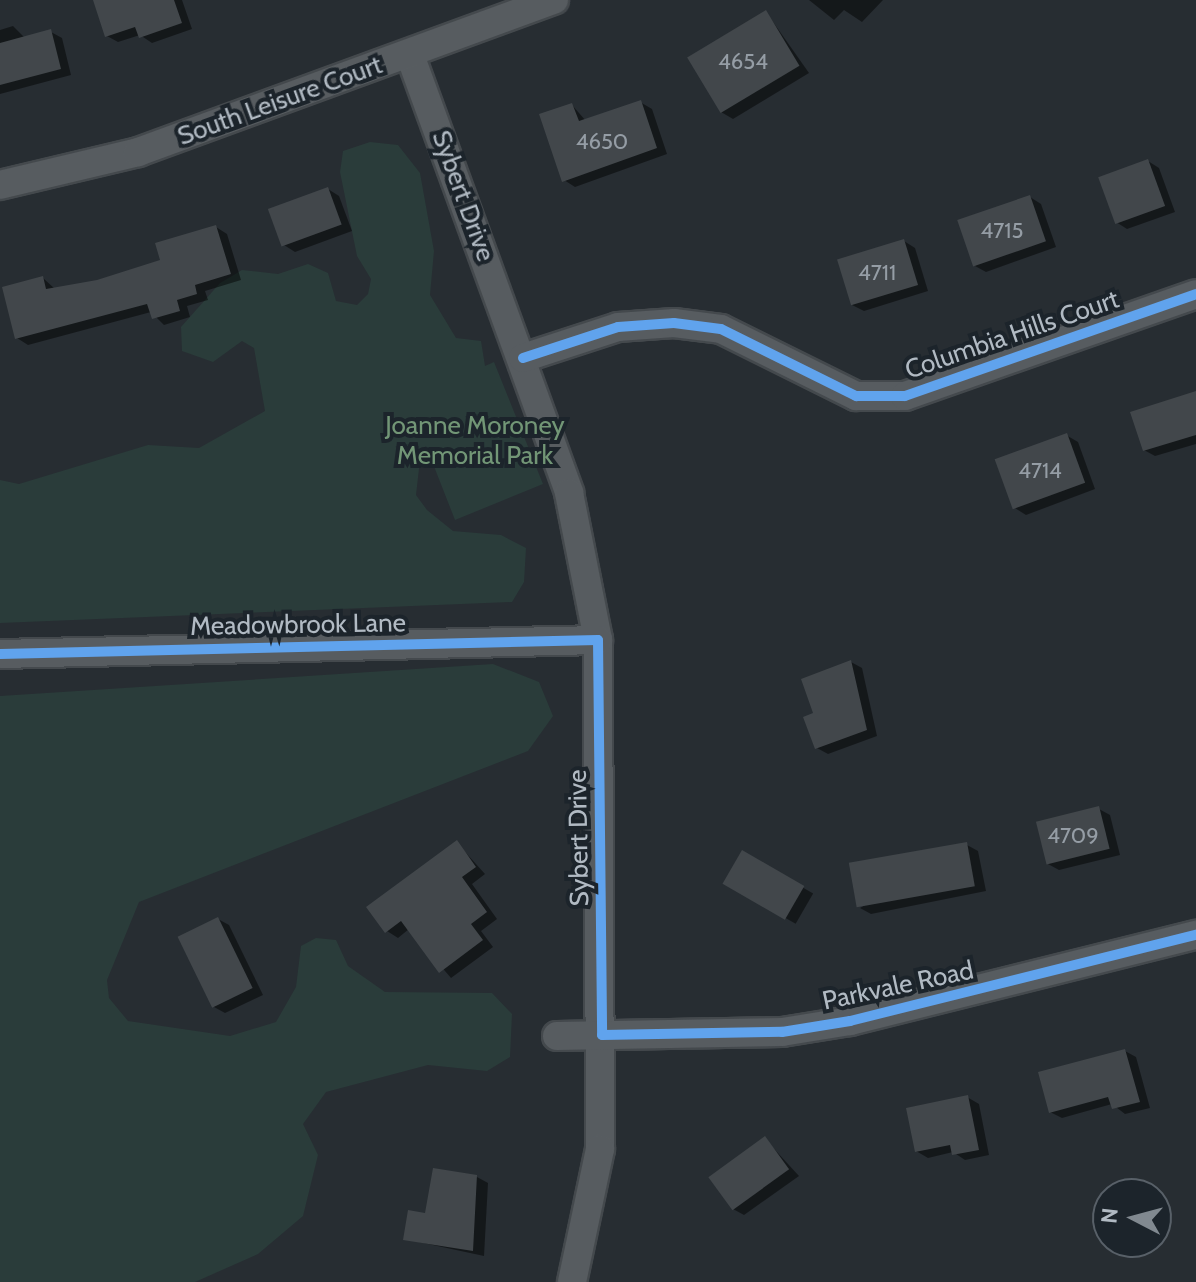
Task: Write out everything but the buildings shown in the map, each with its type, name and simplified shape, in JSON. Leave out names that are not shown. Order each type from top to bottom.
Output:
[{"type":"street","name":"South Leisure Court","points":[[0,185],[138,152],[554,0]]},
{"type":"street","name":"Sybert Drive","points":[[410,55],[523,358],[569,493],[598,640],[602,1035],[593,1209],[572,1282]]},
{"type":"street","name":"Columbia Hills Court","points":[[523,358],[618,327],[674,323],[721,329],[856,396],[905,396],[1196,294]]},
{"type":"street","name":"Meadowbrook Lane","points":[[0,654],[598,640]]},
{"type":"street","name":"Parkvale Road","points":[[557,1036],[782,1032],[850,1021],[1196,935]]},
{"type":"green space","name":"Joanne Moroney Memorial Park","points":[[370,142],[398,145],[420,173],[434,251],[430,295],[456,338],[481,341],[485,366],[494,362],[543,484],[455,520],[426,446],[421,451],[416,495],[427,510],[453,531],[501,535],[526,548],[524,582],[512,602],[0,623],[0,480],[19,484],[148,445],[199,448],[265,411],[254,348],[242,341],[213,362],[182,351],[181,327],[220,283],[242,270],[278,274],[308,264],[328,273],[336,301],[357,305],[368,294],[371,279],[357,256],[340,172],[343,151]]},
{"type":"green space","points":[[493,664],[539,682],[553,716],[528,751],[139,902],[107,980],[109,998],[128,1021],[230,1036],[276,1022],[296,987],[301,946],[316,938],[336,940],[348,966],[385,992],[492,993],[512,1014],[510,1057],[487,1071],[428,1065],[326,1092],[303,1124],[318,1155],[303,1216],[258,1254],[195,1282],[0,1282],[0,696]]},
{"type":"cycle path","points":[[523,358],[618,327],[674,323],[721,329],[856,396],[905,396],[1196,294]]},
{"type":"cycle path","points":[[0,654],[598,640],[602,1035],[782,1032],[850,1021],[1196,935]]}]
